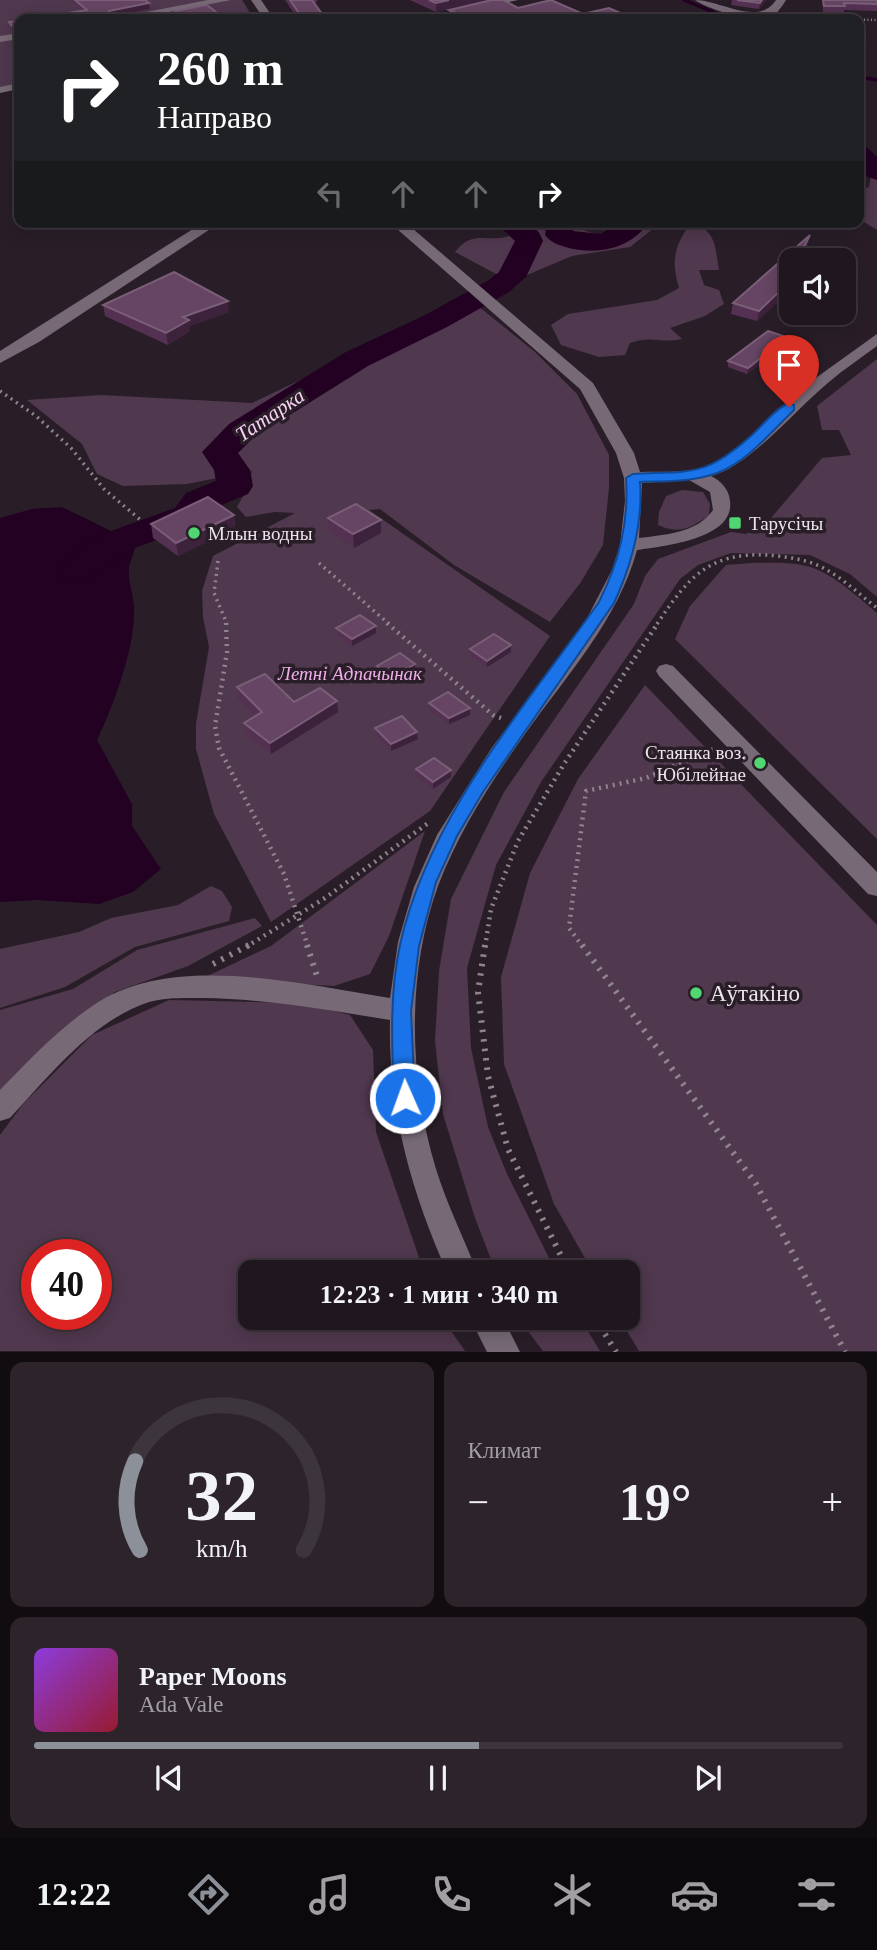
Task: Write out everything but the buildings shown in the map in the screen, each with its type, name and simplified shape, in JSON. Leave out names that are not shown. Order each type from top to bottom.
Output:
[{"type":"street","points":[[144,14],[226,0]]},
{"type":"street","points":[[447,14],[513,0]]},
{"type":"street","points":[[700,0],[743,14]]},
{"type":"street","points":[[768,14],[774,11],[781,0]]},
{"type":"street","points":[[0,358],[33,340],[205,228]]},
{"type":"street","points":[[403,228],[587,386],[615,431],[633,478],[634,501],[629,545],[622,570],[593,626],[463,812],[427,882],[410,946],[401,1011],[405,1098],[423,1177],[457,1260]]},
{"type":"street","points":[[633,478],[691,475],[715,470],[736,457],[809,391],[877,339]]},
{"type":"street","points":[[776,370],[801,389],[809,391]]},
{"type":"street","points":[[629,545],[681,537],[705,527],[721,513],[724,505],[719,491],[711,482],[691,475]]},
{"type":"street","points":[[666,671],[877,887]]},
{"type":"street","points":[[0,1109],[58,1050],[112,1008],[158,989],[219,989],[318,998],[401,1011]]},
{"type":"street","points":[[492,1330],[503,1352]]},
{"type":"path","points":[[0,391],[36,416],[71,448],[104,489],[143,522]]},
{"type":"path","points":[[563,1260],[508,1149],[488,1076],[478,992],[491,909],[518,841],[564,764],[673,601],[700,570],[724,558],[754,556],[799,559],[821,566],[877,608]]},
{"type":"path","points":[[218,561],[214,593],[227,625],[227,652],[215,726],[219,748],[284,874],[317,973],[318,998]]},
{"type":"path","points":[[318,563],[493,715],[521,726]]},
{"type":"path","points":[[734,740],[646,778],[586,791],[569,928],[757,1184],[845,1352]]},
{"type":"path","points":[[209,966],[261,941],[345,887],[437,817]]},
{"type":"path","points":[[602,1330],[616,1352]]},
{"type":"green space","points":[[0,0],[242,0],[251,14],[14,14],[14,86],[0,88]]},
{"type":"green space","points":[[864,152],[877,157],[877,230],[864,222],[864,189],[869,187],[871,177],[864,172]]},
{"type":"green space","points":[[523,228],[580,228],[599,235],[607,228],[654,228],[630,247],[572,256],[527,275],[498,275],[455,252],[461,245],[473,239],[506,237]]},
{"type":"green space","points":[[688,228],[703,228],[710,235],[719,270],[699,270],[704,285],[719,290],[724,304],[705,316],[670,328],[682,339],[630,343],[625,355],[599,357],[561,345],[551,325],[568,314],[657,300],[679,288],[675,262],[681,239]]},
{"type":"green space","name":"Летні Адпачынак","points":[[478,306],[535,352],[577,394],[609,455],[609,488],[603,545],[581,582],[550,622],[454,565],[380,509],[369,510],[550,636],[430,811],[271,922],[214,814],[196,749],[196,724],[209,647],[203,617],[202,591],[213,556],[295,513],[275,512],[246,517],[237,507],[247,489],[252,471],[187,484],[123,486],[97,474],[82,444],[27,400],[101,395],[252,403],[376,344],[377,356]]},
{"type":"green space","points":[[877,359],[877,597],[850,574],[810,555],[731,553],[698,565],[680,579],[541,782],[496,865],[467,968],[471,1048],[488,1127],[507,1174],[550,1260],[491,1260],[475,1218],[443,1114],[435,1041],[439,971],[451,899],[504,792],[634,604],[645,576],[658,559],[731,532],[746,534],[766,524],[822,458],[851,455],[839,430],[822,430],[817,406]]},
{"type":"green space","points":[[682,490],[703,492],[710,504],[709,516],[685,529],[673,530],[658,525],[659,512],[666,496]]},
{"type":"green space","points":[[752,563],[811,567],[842,584],[877,613],[877,839],[675,639],[690,606],[726,565]]},
{"type":"green space","points":[[645,685],[877,925],[877,1351],[639,1351],[626,1330],[640,1330],[640,1260],[586,1260],[554,1204],[504,1064],[501,977],[530,873],[578,779]]},
{"type":"green space","points":[[425,831],[389,936],[370,974],[334,986],[201,979],[271,946]]},
{"type":"green space","points":[[211,886],[222,891],[232,907],[229,921],[135,947],[65,987],[0,1008],[0,949],[79,932],[111,918],[178,905]]},
{"type":"green space","points":[[255,918],[262,926],[188,966],[115,992],[27,1063],[0,1096],[0,1010],[73,989],[137,950]]},
{"type":"green space","points":[[169,1000],[303,1003],[350,1015],[373,1050],[376,1132],[420,1260],[238,1260],[238,1330],[450,1330],[465,1351],[0,1351],[0,1135],[23,1104],[92,1035]]},
{"type":"green space","points":[[527,1330],[587,1330],[600,1351],[543,1351]]},
{"type":"shaded area","points":[[62,507],[136,543],[129,568],[134,622],[128,656],[117,692],[97,740],[132,804],[132,826],[161,869],[133,892],[99,904],[37,900],[0,902],[0,518],[32,509]]},
{"type":"waterway","points":[[684,0],[718,14]]},
{"type":"waterway","points":[[864,78],[877,80]]},
{"type":"waterway","name":"Татарка","points":[[864,158],[877,172]]},
{"type":"waterway","name":"Татарка","points":[[76,569],[124,539],[188,516],[199,501],[235,486],[232,470],[219,452],[241,431],[357,359],[436,321],[511,277],[529,241],[527,235],[516,228]]},
{"type":"waterway","name":"Татарка","points":[[560,228],[559,235],[565,238],[593,243],[613,239],[628,228]]},
{"type":"place","name":"Тарусічы","points":[[735,523]]},
{"type":"place","name":"Млын водны","points":[[194,533]]},
{"type":"place","name":"Стаянка воз. Юбілейнае","points":[[760,763]]},
{"type":"place","name":"Аўтакіно","points":[[696,993]]},
{"type":"route","points":[[405,1098],[401,1011],[410,946],[427,882],[448,835],[477,788],[593,626],[606,603],[622,570],[629,545],[633,521],[633,478],[691,475],[715,470],[736,457],[789,407]]}]
